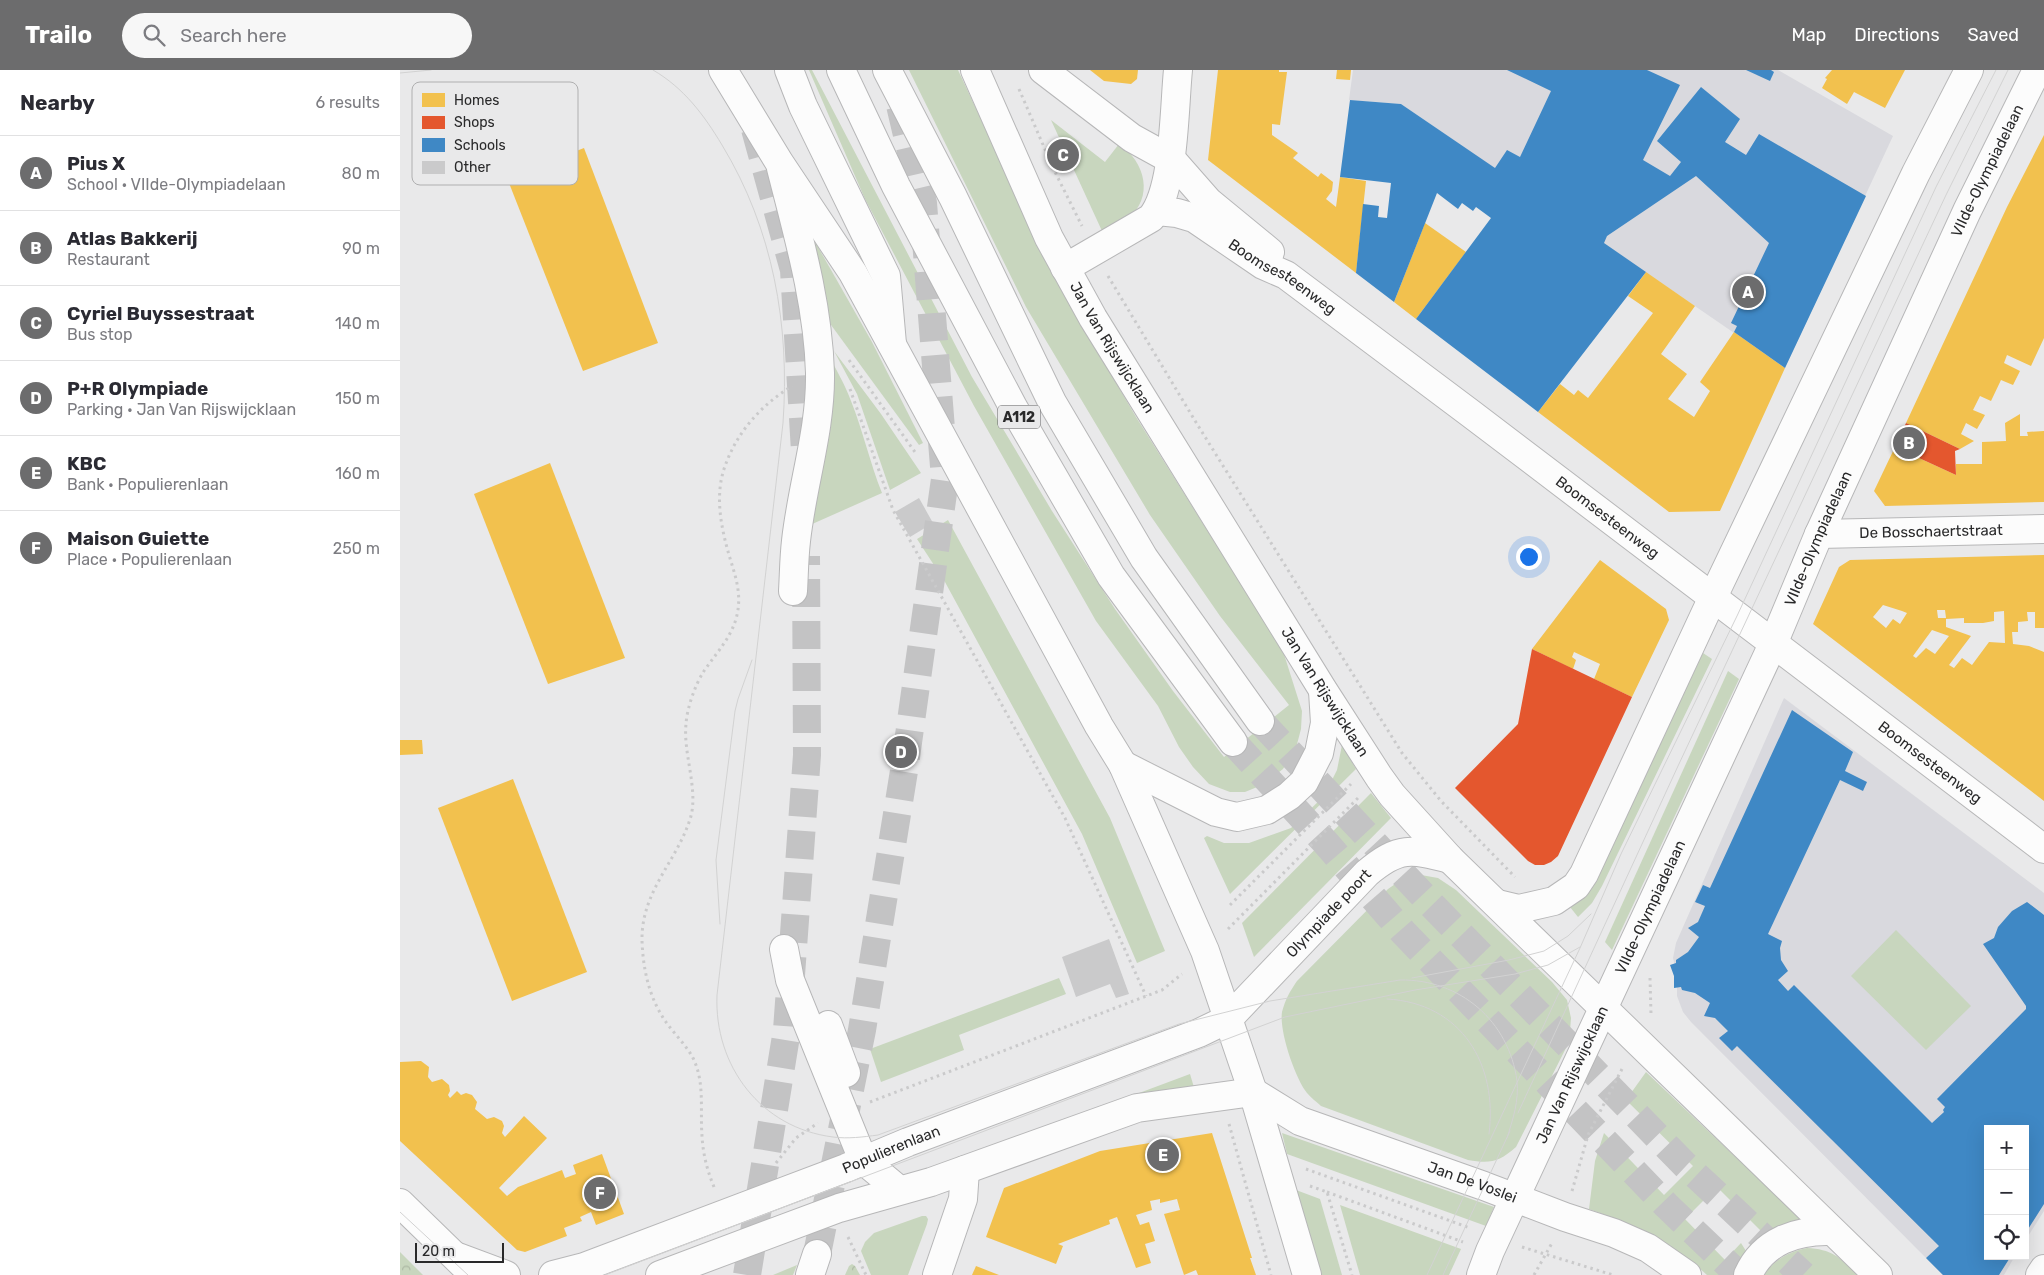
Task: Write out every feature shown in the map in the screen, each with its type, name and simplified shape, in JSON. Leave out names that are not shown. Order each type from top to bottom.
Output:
[{"type":"main road","points":[[723,70],[779,162],[853,273],[1099,726],[1123,765],[1205,951],[1253,1092],[1307,1275]]},
{"type":"main road","points":[[789,70],[803,106],[886,276],[892,344]]},
{"type":"main road","name":"A112","points":[[841,70],[896,186],[1013,407],[1111,576],[1233,742]]},
{"type":"main road","name":"A112","points":[[887,70],[953,197],[1052,402],[1144,558],[1260,721]]},
{"type":"main road","name":"Jan Van Rijswijcklaan","points":[[975,70],[1045,230],[1065,268],[1117,358],[1379,777],[1392,795],[1450,859],[1602,1008],[1481,1275]]},
{"type":"main road","points":[[1043,70],[1132,138],[1172,160],[1208,201],[1276,257],[1286,275]]},
{"type":"main road","points":[[1065,268],[1151,218],[1157,211],[1172,160],[1178,70]]},
{"type":"main road","points":[[1498,904],[1519,909],[1554,901],[1576,886],[1584,874],[1713,596],[1916,172],[1969,70]]},
{"type":"main road","name":"VIIde-Olympiadelaan","points":[[1602,1008],[1773,644],[1820,534],[1967,211],[2037,70]]},
{"type":"main road","points":[[779,162],[798,232],[815,313],[820,374],[816,429],[796,540],[793,591]]},
{"type":"main road","name":"Boomsesteenweg","points":[[1157,211],[1177,213],[1194,218],[1262,265],[1286,275],[1713,596],[1773,644],[2044,849]]},
{"type":"main road","name":"De Bosschaertstraat","points":[[1820,534],[2044,529]]},
{"type":"main road","points":[[1123,765],[1216,812],[1237,817],[1267,810],[1289,796],[1304,782],[1319,753],[1325,723],[1323,690]]},
{"type":"main road","name":"Olympiade poort","points":[[1228,1019],[1367,873],[1383,859],[1400,852],[1419,851],[1450,859]]},
{"type":"main road","points":[[784,949],[790,980],[851,1110],[870,1157],[899,1190]]},
{"type":"main road","points":[[1602,1008],[1878,1275]]},
{"type":"main road","name":"Populierenlaan","points":[[553,1275],[584,1267],[1199,1033],[1228,1019]]},
{"type":"main road","points":[[828,1025],[851,1110]]},
{"type":"main road","points":[[660,1275],[838,1208],[965,1170],[1137,1108],[1253,1092]]},
{"type":"main road","name":"Jan De Voslei","points":[[1253,1092],[1300,1121],[1564,1217],[1614,1233],[1648,1248],[1687,1275]]},
{"type":"main road","points":[[936,1275],[963,1199],[965,1170]]},
{"type":"main road","points":[[400,1204],[465,1266],[506,1275]]},
{"type":"main road","points":[[1748,1275],[1763,1252],[1779,1240],[1815,1231],[1832,1231]]},
{"type":"main road","points":[[2040,1275],[2044,1269]]},
{"type":"path","points":[[848,358],[919,458]]},
{"type":"path","points":[[716,1193],[704,1156],[701,1133],[703,1105],[693,1058],[662,1016],[652,997],[644,973],[642,937],[649,897],[683,837],[691,813],[691,778],[686,725],[691,704],[703,672],[723,646],[734,627],[738,612],[739,595],[736,578],[724,539],[720,515],[719,493],[724,470],[732,450],[744,429],[759,410],[771,399],[793,385],[820,374]]},
{"type":"path","points":[[850,388],[893,510],[1065,818],[1146,996]]},
{"type":"path","points":[[1197,424],[1402,753],[1441,801],[1517,879]]},
{"type":"path","points":[[772,1167],[796,1138],[817,1123],[1162,990],[1181,975],[1402,753]]},
{"type":"path","points":[[1230,905],[1352,784]]},
{"type":"path","points":[[1178,968],[1181,975]]},
{"type":"path","points":[[1534,1275],[1564,1217],[1588,1136],[1628,1058],[1647,1029],[1651,1010]]},
{"type":"path","points":[[1230,1127],[1271,1275]]},
{"type":"path","points":[[1234,1143],[1545,1255],[1613,1275]]},
{"type":"path","points":[[1301,1183],[1469,1244]]},
{"type":"path","points":[[1327,1192],[1352,1275]]},
{"type":"path","points":[[856,1234],[848,1237],[866,1275]]},
{"type":"shaded area","points":[[1353,70],[1778,70],[1893,136],[1785,368],[1401,104],[1349,100]]},
{"type":"shaded area","points":[[1784,698],[2044,893],[2044,1211],[2029,1235],[2029,1125],[1984,1125],[1984,1260],[2013,1260],[2004,1275],[1943,1275],[1691,1022],[1683,1012],[1677,996],[1677,974],[1673,958],[1676,943]]},
{"type":"green space","points":[[809,70],[812,70],[972,377],[1052,511],[1115,609],[1173,691],[1224,757],[1289,705],[1220,616],[1150,515],[1026,307],[909,70],[958,70],[1056,280],[1136,417],[1283,651],[1302,711],[1301,729],[1296,748],[1283,769],[1262,785],[1245,792],[1230,792],[1209,784],[1193,767],[1179,747],[1158,706],[1096,621],[974,406],[865,199]]},
{"type":"green space","points":[[1051,120],[1105,162],[1119,144],[1135,160],[1143,180],[1144,191],[1136,210],[1127,219],[1102,231]]},
{"type":"green space","points":[[814,240],[872,342],[923,443],[919,445],[823,314],[809,243]]},
{"type":"green space","points":[[834,351],[881,414],[921,473],[890,490],[857,394]]},
{"type":"green space","points":[[827,352],[849,395],[882,493],[810,525]]},
{"type":"green space","points":[[948,520],[1110,818],[1165,951],[1137,963],[1082,834],[945,582],[917,539]]},
{"type":"green space","points":[[1703,653],[1712,659],[1602,886],[1592,903],[1578,917],[1570,907],[1586,896],[1595,881]]},
{"type":"green space","points":[[1728,671],[1739,679],[1612,950],[1605,942]]},
{"type":"green space","points":[[1342,745],[1356,769],[1230,894],[1204,838],[1207,836],[1224,843],[1249,843],[1291,828],[1324,796],[1337,770]]},
{"type":"green space","points":[[1371,793],[1391,818],[1254,957],[1242,923]]},
{"type":"green space","points":[[1421,875],[1438,878],[1456,890],[1552,982],[1567,1000],[1571,1018],[1566,1048],[1516,1147],[1494,1161],[1468,1160],[1321,1106],[1302,1086],[1285,1042],[1282,1012],[1288,996],[1297,981],[1388,889],[1401,880]]},
{"type":"green space","points":[[1896,930],[1971,1006],[1926,1050],[1851,976]]},
{"type":"green space","points":[[1059,978],[1066,994],[959,1035],[964,1050],[881,1082],[870,1049]]},
{"type":"green space","points":[[1646,1072],[1803,1221],[1765,1235],[1717,1187],[1685,1219],[1725,1260],[1741,1243],[1746,1251],[1735,1275],[1707,1275],[1680,1253],[1652,1236],[1622,1221],[1589,1209],[1595,1161],[1604,1133],[1664,1195],[1693,1166],[1626,1100]]},
{"type":"green space","points":[[1190,1074],[1196,1094],[928,1172]]},
{"type":"green space","points":[[1282,1133],[1494,1207],[1486,1226],[1287,1154]]},
{"type":"green space","points":[[1296,1190],[1320,1199],[1342,1275],[1321,1275]]},
{"type":"green space","points":[[1340,1205],[1461,1249],[1449,1275],[1360,1275]]},
{"type":"green space","points":[[926,1216],[928,1219],[927,1224],[908,1275],[871,1275],[861,1251],[865,1242],[874,1233]]},
{"type":"green space","points":[[1807,1248],[1824,1250],[1836,1256],[1859,1275],[1764,1275],[1783,1257]]},
{"type":"green space","points":[[400,1252],[423,1275],[400,1275]]},
{"type":"green space","points":[[852,1264],[855,1266],[860,1275],[845,1275]]},
{"type":"green space","points":[[797,1265],[793,1275],[773,1275]]},
{"type":"building: Homes","points":[[1090,70],[1138,70],[1137,79],[1131,84],[1104,81]]},
{"type":"building: Homes","points":[[1218,70],[1279,70],[1279,72],[1287,72],[1280,125],[1272,124],[1272,135],[1298,153],[1293,158],[1318,177],[1321,173],[1333,182],[1332,191],[1326,199],[1336,207],[1340,177],[1366,181],[1356,273],[1208,160]]},
{"type":"building: Homes","points":[[1337,70],[1351,70],[1350,80],[1336,79]]},
{"type":"building: Homes","points":[[1832,70],[1905,70],[1885,108],[1854,92],[1847,104],[1822,88],[1827,79],[1825,78]]},
{"type":"building: Homes","points":[[2044,135],[2044,338],[2031,366],[2007,355],[2004,363],[2020,371],[2013,385],[2001,380],[1991,401],[1980,396],[1973,410],[1985,415],[1977,429],[1966,423],[1961,434],[1974,441],[1960,449],[1906,423],[2007,207]]},
{"type":"building: Homes","points":[[584,148],[658,343],[583,371],[510,185],[578,185],[578,150]]},
{"type":"building: Homes","points":[[1425,223],[1466,252],[1416,319],[1394,302]]},
{"type":"building: Homes","points":[[1646,272],[1695,306],[1661,354],[1687,374],[1668,399],[1694,417],[1710,391],[1700,382],[1734,332],[1785,368],[1720,511],[1669,512],[1538,412],[1560,384],[1574,395],[1578,390],[1588,398],[1653,313],[1628,296]]},
{"type":"building: Homes","points":[[2020,414],[2020,436],[2028,436],[2027,432],[2044,431],[2044,502],[1885,506],[1874,491],[1895,447],[1956,475],[1956,464],[1982,464],[1982,442],[2006,441],[2005,423]]},
{"type":"building: Homes","points":[[550,463],[625,658],[548,684],[474,494]]},
{"type":"building: Homes","points":[[2044,555],[2044,628],[2035,628],[2035,612],[2027,612],[2028,621],[2018,622],[2018,632],[2012,632],[2013,644],[2029,646],[2044,652],[2044,801],[1813,624],[1839,567],[1850,560]],"holes":[[[1883,605],[1907,613],[1900,624],[1893,619],[1886,628],[1873,617]],[[1937,610],[1945,610],[1946,618],[1938,618]],[[2004,611],[2005,643],[1989,642],[1972,665],[1962,658],[1954,668],[1949,665],[1971,636],[1946,627],[1946,619],[1964,618],[1964,623],[1983,623],[1994,621],[1994,612]],[[1932,630],[1949,636],[1935,654],[1926,648],[1916,658],[1913,656]]]},
{"type":"building: Homes","points":[[1600,560],[1666,609],[1669,620],[1632,697],[1594,679],[1600,664],[1574,652],[1572,657],[1576,660],[1573,669],[1532,649]]},
{"type":"building: Homes","points":[[400,740],[422,740],[423,754],[400,755]]},
{"type":"building: Homes","points":[[513,779],[587,972],[512,1001],[438,808]]},
{"type":"building: Homes","points":[[421,1061],[429,1067],[428,1077],[432,1082],[442,1079],[449,1085],[450,1091],[448,1095],[450,1098],[457,1091],[461,1095],[466,1093],[472,1095],[477,1102],[475,1109],[487,1119],[494,1117],[502,1121],[504,1126],[502,1133],[505,1137],[524,1116],[547,1138],[499,1188],[507,1196],[518,1187],[562,1170],[565,1178],[576,1174],[573,1165],[602,1154],[624,1214],[596,1225],[591,1212],[580,1217],[582,1221],[564,1228],[567,1236],[525,1252],[517,1250],[400,1141],[400,1062]]},
{"type":"building: Homes","points":[[1212,1133],[1256,1275],[1198,1275],[1196,1270],[1184,1275],[1164,1214],[1180,1210],[1177,1199],[1160,1203],[1160,1199],[1150,1201],[1152,1210],[1136,1215],[1140,1225],[1149,1222],[1155,1241],[1145,1244],[1151,1263],[1136,1268],[1117,1217],[1109,1220],[1110,1224],[1058,1244],[1063,1246],[1056,1264],[986,1237],[1004,1188],[1100,1151]]},
{"type":"building: Homes","points":[[976,1266],[999,1275],[972,1275]]},
{"type":"building: Shops","points":[[1906,423],[1960,449],[1955,451],[1956,475],[1895,447]]},
{"type":"building: Shops","points":[[1532,649],[1632,697],[1558,856],[1544,865],[1535,865],[1528,861],[1455,788],[1518,724]]},
{"type":"building: Schools","points":[[1507,70],[1647,70],[1680,85],[1643,160],[1670,176],[1681,162],[1657,141],[1701,87],[1740,119],[1725,142],[1746,155],[1759,134],[1866,196],[1785,368],[1734,332],[1737,326],[1731,323],[1769,243],[1696,176],[1607,236],[1604,243],[1646,272],[1538,412],[1416,319],[1491,218],[1476,207],[1473,211],[1462,203],[1458,209],[1437,193],[1394,302],[1356,273],[1363,204],[1379,206],[1378,217],[1387,218],[1391,183],[1340,177],[1350,100],[1401,104],[1495,168],[1507,150],[1520,157],[1551,91]]},
{"type":"building: Schools","points":[[1746,70],[1771,70],[1774,72],[1770,81]]},
{"type":"building: Schools","points":[[1792,710],[1853,752],[1845,771],[1867,782],[1863,791],[1840,780],[1768,934],[1782,941],[1780,948],[1781,960],[1788,971],[1778,980],[1788,991],[1794,985],[1932,1123],[1944,1112],[1945,1107],[1937,1099],[2026,1009],[2026,1006],[1983,944],[1994,938],[1998,927],[2012,911],[2027,902],[2044,915],[2044,1204],[2029,1228],[2029,1125],[1984,1125],[1984,1260],[2008,1260],[1999,1275],[1943,1275],[1926,1258],[1939,1246],[1737,1046],[1732,1051],[1719,1038],[1728,1031],[1715,1018],[1704,1016],[1710,1003],[1695,993],[1682,990],[1681,987],[1674,988],[1674,976],[1670,965],[1676,963],[1676,960],[1688,952],[1699,937],[1688,928],[1698,922],[1705,906],[1695,902],[1703,885],[1710,888]]},
{"type":"building: Other","points":[[919,498],[933,523],[910,537],[895,512]]},
{"type":"building: Other","points":[[1109,939],[1129,994],[1116,998],[1110,984],[1076,997],[1062,957]]},
{"type":"tunnel","points":[[817,1254],[862,1030],[904,771],[945,479],[923,203],[900,105]]},
{"type":"tunnel","points":[[755,129],[794,270],[805,451]]},
{"type":"tunnel","points":[[747,1275],[787,1030],[807,755],[806,556]]},
{"type":"tunnel","points":[[1260,721],[1430,903],[1685,1165],[1803,1275]]},
{"type":"tunnel","points":[[1233,742],[1325,842],[1403,932],[1666,1205],[1739,1275]]},
{"type":"tram line","points":[[400,73],[431,70]]},
{"type":"tram line","points":[[653,70],[674,85],[692,103],[708,123],[740,177],[766,244],[780,314],[784,350],[783,423],[717,995],[718,1021],[724,1046],[733,1069],[747,1089],[764,1107],[784,1121],[807,1131],[839,1138],[878,1135],[1179,1024],[1270,1001],[1400,980],[1422,982],[1442,987],[1461,996],[1478,1008],[1492,1022],[1504,1040],[1512,1059],[1517,1081],[1516,1103],[1507,1138]]},
{"type":"tram line","points":[[1427,1275],[1580,948],[1621,854],[1737,616],[1936,187],[1996,70]]},
{"type":"tram line","points":[[1518,1113],[1678,766],[1946,195],[2008,70]]},
{"type":"tram line","points":[[720,924],[716,860],[735,711],[752,660]]},
{"type":"tram line","points":[[1412,978],[1509,960],[1544,951],[1568,936],[1591,914]]},
{"type":"tram line","points":[[605,1275],[1285,1017],[1415,990],[1515,974],[1548,965],[1580,947]]},
{"type":"tram line","points":[[1387,999],[1413,1003],[1436,1012],[1455,1025],[1470,1042],[1480,1062],[1487,1084],[1490,1109],[1489,1134]]},
{"type":"tram line","points":[[1443,1275],[1510,1131]]},
{"type":"tram line","points":[[400,1212],[468,1275]]},
{"type":"place","name":"Cyriel Buyssestraat","points":[[1063,155]]},
{"type":"place","name":"Pius X","points":[[1748,292]]},
{"type":"place","name":"Atlas Bakkerij","points":[[1909,443]]},
{"type":"place","name":"P+R Olympiade","points":[[901,752]]},
{"type":"place","name":"KBC","points":[[1163,1155]]},
{"type":"place","name":"Maison Guiette","points":[[600,1193]]}]
